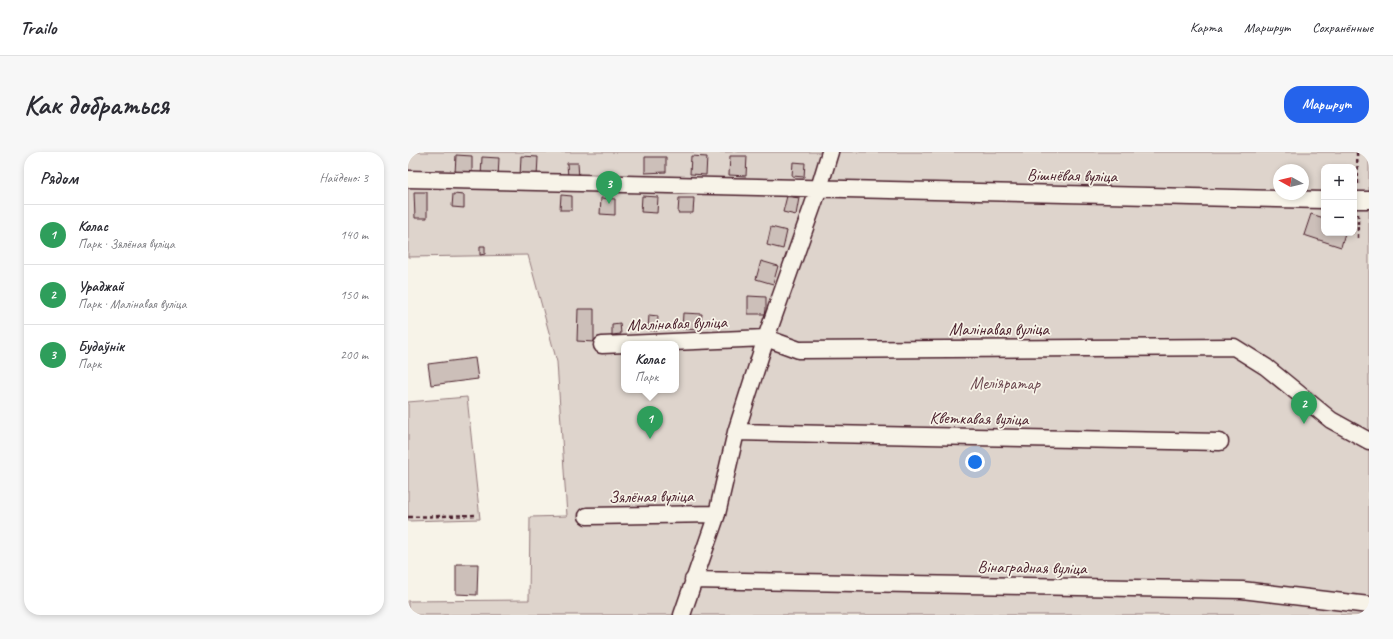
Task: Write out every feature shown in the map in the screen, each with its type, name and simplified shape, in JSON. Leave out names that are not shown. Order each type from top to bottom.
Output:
[{"type":"street","points":[[682,615],[716,514],[736,432],[766,338],[819,188],[830,152]]},
{"type":"street","name":"Вішнёвая вуліца","points":[[408,179],[1321,200]]},
{"type":"street","points":[[1357,200],[1369,200]]},
{"type":"street","name":"Малінавая вуліца","points":[[679,342],[766,338],[799,350],[1234,347],[1266,368],[1331,420],[1369,441]]},
{"type":"street","name":"Малінавая вуліца","points":[[602,345],[621,344]]},
{"type":"street","name":"Кветкавая вуліца","points":[[736,432],[1220,442]]},
{"type":"street","name":"Зялёная вуліца","points":[[587,516],[716,514]]},
{"type":"street","name":"Вінаградная вуліца","points":[[693,580],[1242,590],[1369,605]]},
{"type":"path","points":[[408,518],[476,515]]},
{"type":"green space","name":"Меліяратар","points":[[408,152],[1369,152],[1369,615],[408,615],[408,601],[529,600],[530,517],[567,516],[557,362],[528,255],[408,257]]},
{"type":"green space","points":[[467,397],[480,519],[408,521],[408,402]]},
{"type":"building","points":[[456,155],[472,156],[472,175],[455,174]]},
{"type":"building","points":[[521,156],[538,157],[537,177],[520,177]]},
{"type":"building","points":[[691,156],[707,157],[706,175],[690,174]]},
{"type":"building","points":[[730,156],[747,156],[746,176],[729,175]]},
{"type":"building","points":[[482,157],[499,158],[498,178],[481,177]]},
{"type":"building","points":[[645,157],[666,157],[666,172],[645,173]]},
{"type":"building","points":[[793,162],[805,163],[804,177],[792,176]]},
{"type":"building","points":[[567,163],[578,163],[579,178],[568,178]]},
{"type":"building","points":[[414,192],[427,192],[427,218],[415,218]]},
{"type":"building","points":[[453,194],[464,195],[464,208],[452,207]]},
{"type":"building","points":[[561,195],[572,196],[572,210],[560,210]]},
{"type":"building","points":[[642,196],[658,197],[657,213],[641,212]]},
{"type":"building","points":[[787,196],[799,198],[796,215],[783,212]]},
{"type":"building","points":[[601,198],[615,199],[615,215],[600,214]]},
{"type":"building","points":[[679,198],[694,198],[693,213],[678,213]]},
{"type":"building","points":[[1311,214],[1321,217],[1321,236],[1344,236],[1341,247],[1304,235]]},
{"type":"building","points":[[771,227],[787,231],[783,249],[767,245]]},
{"type":"building","points":[[480,246],[485,246],[485,254],[480,255]]},
{"type":"building","points":[[761,261],[778,266],[773,284],[756,279]]},
{"type":"building","points":[[748,296],[766,297],[766,314],[748,314]]},
{"type":"building","points":[[578,309],[594,309],[594,342],[577,341]]},
{"type":"building","points":[[683,313],[702,314],[700,330],[682,329]]},
{"type":"building","points":[[649,315],[658,316],[657,331],[648,330]]},
{"type":"building","points":[[620,323],[621,334],[612,335],[612,324]]},
{"type":"building","points":[[475,358],[478,379],[431,385],[428,364]]},
{"type":"building","points":[[456,564],[478,564],[477,595],[456,594]]},
{"type":"place","name":"Будаўнік","points":[[609,204]]},
{"type":"place","name":"Ураджай","points":[[1304,424]]},
{"type":"place","name":"Колас","points":[[650,439]]}]
